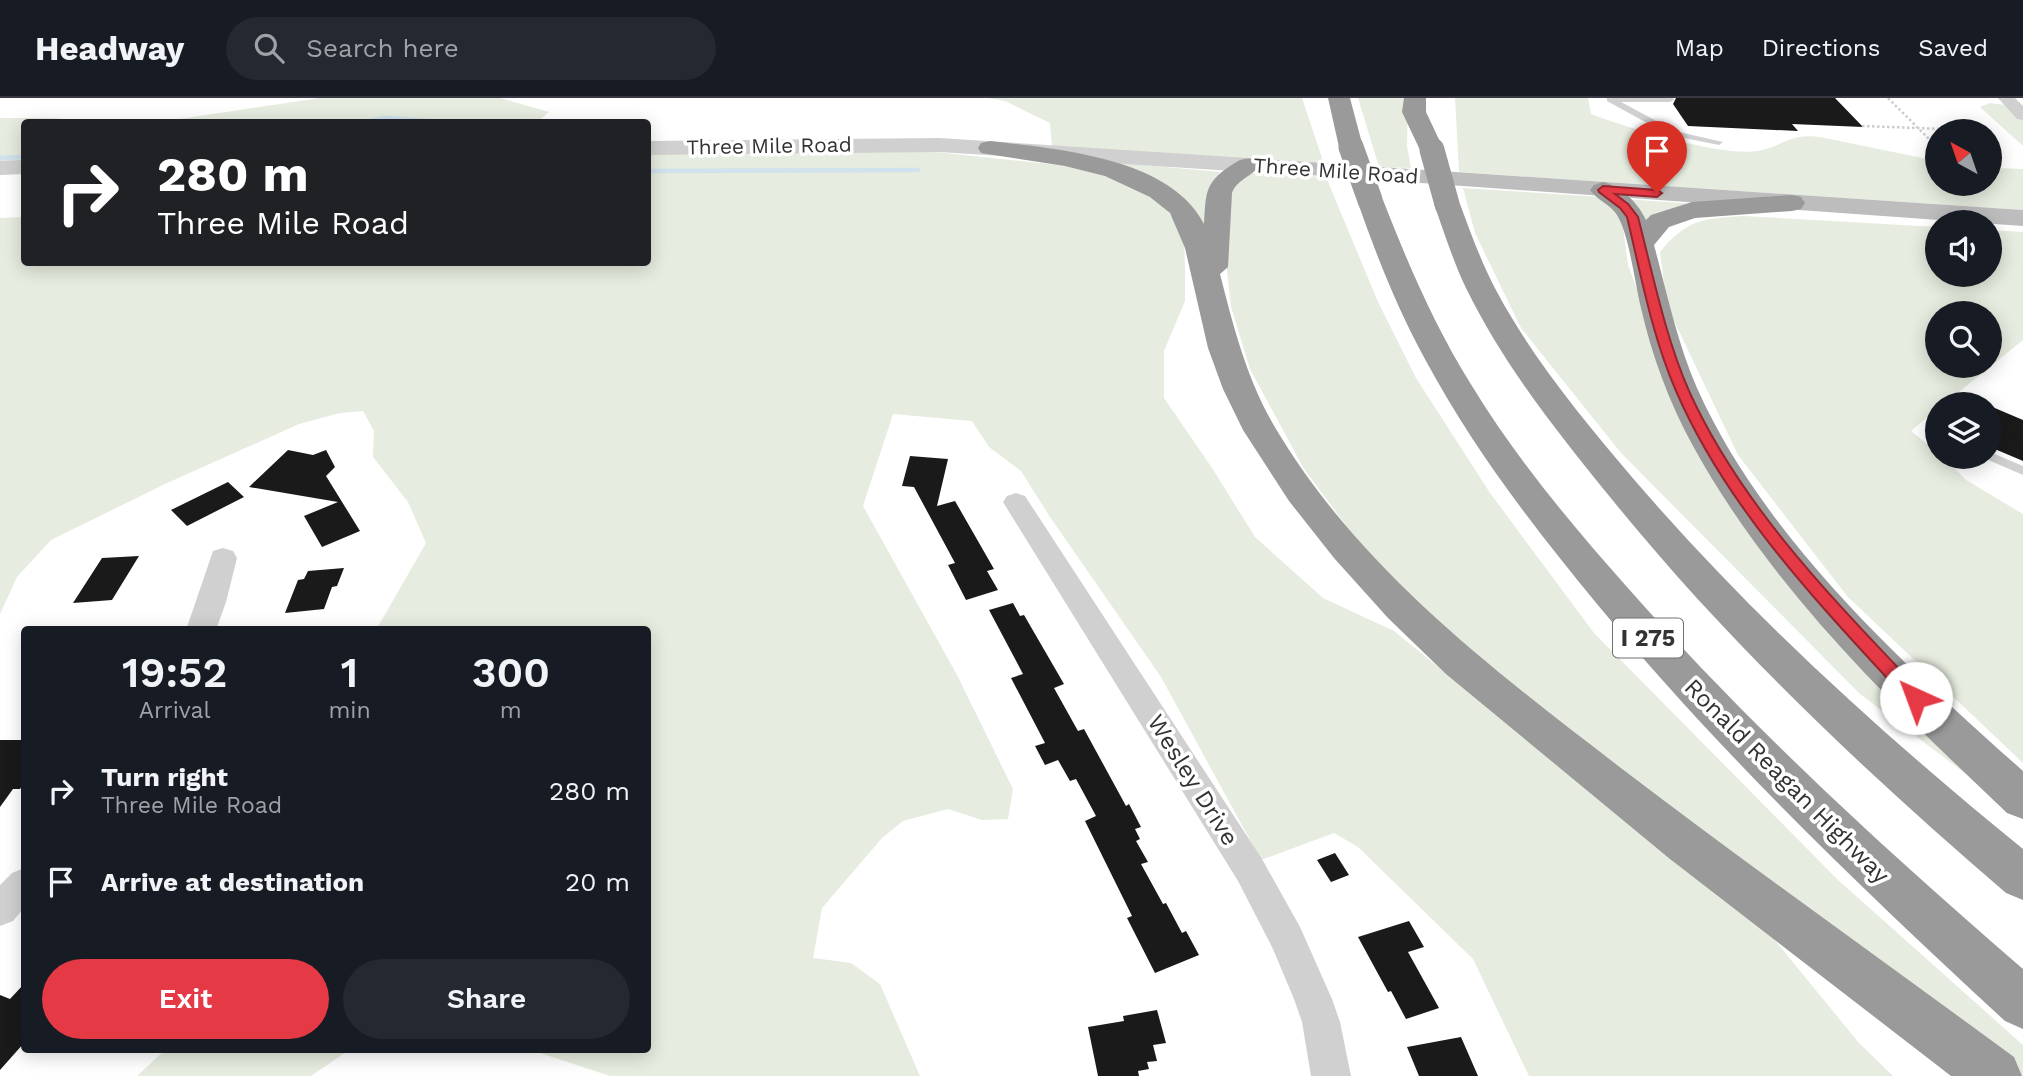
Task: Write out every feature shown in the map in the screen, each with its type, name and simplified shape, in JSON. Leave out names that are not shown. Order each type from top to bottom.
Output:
[{"type":"highway","name":"Ronald Reagan Highway","points":[[1339,98],[1351,147],[1414,309],[1447,371],[1485,431],[1566,540],[1683,677],[1805,804],[1885,880],[2023,1003]]},
{"type":"highway","points":[[1415,98],[1414,112],[1432,150],[1447,204],[1469,264],[1525,363],[1564,417],[1635,506],[1694,572],[1795,675],[1935,805],[2023,878]]},
{"type":"highway","points":[[1432,150],[1434,98]]},
{"type":"highway","points":[[990,148],[1098,166],[1124,174],[1157,190],[1182,209],[1193,228],[1220,337],[1240,392],[1282,464],[1347,549],[1421,628],[1499,696],[1616,790],[1996,1076]]},
{"type":"highway","points":[[1209,289],[1214,267],[1219,193],[1224,181],[1248,165]]},
{"type":"highway","points":[[1603,190],[1624,206],[1632,217],[1658,320],[1683,392],[1710,444],[1755,515],[1816,590],[1897,678],[2023,799]]},
{"type":"highway","points":[[1640,244],[1660,221],[1683,212],[1713,207],[1792,203]]},
{"type":"main road","name":"Three Mile Road","points":[[1248,165],[2023,218]]},
{"type":"street","points":[[2006,98],[2023,114]]},
{"type":"street","name":"Three Mile Road","points":[[651,148],[871,144],[990,148],[1248,165]]},
{"type":"street","name":"Wesley Drive","points":[[1016,502],[1261,891],[1313,999],[1321,1022],[1331,1076]]},
{"type":"street","points":[[203,626],[212,602],[223,558]]},
{"type":"street","points":[[0,909],[21,887]]},
{"type":"lane","points":[[1610,99],[1670,100]]},
{"type":"lane","points":[[1610,99],[1672,133],[1719,142]]},
{"type":"lane","points":[[2002,461],[2023,471]]},
{"type":"path","points":[[1888,98],[1925,134]]},
{"type":"path","points":[[1862,126],[1925,128]]},
{"type":"shaded area","points":[[320,98],[500,98],[549,112],[541,119],[179,119]]},
{"type":"shaded area","points":[[988,98],[1302,98],[1324,164],[1052,147],[1050,123],[1005,101]]},
{"type":"shaded area","points":[[1358,98],[1408,98],[1407,146],[1411,168],[1379,167]]},
{"type":"shaded area","points":[[1455,98],[1588,98],[1591,114],[1699,146],[1742,152],[1758,151],[1793,138],[1809,136],[1925,159],[1925,196],[2002,196],[2002,168],[2023,169],[2023,210],[1459,172]]},
{"type":"shaded area","points":[[1990,103],[2004,105],[2023,119],[2023,146],[2002,127],[2002,119],[1993,119],[1980,107]]},
{"type":"shaded area","points":[[0,118],[62,119],[21,119],[21,163],[0,165]]},
{"type":"shaded area","points":[[926,151],[1068,166],[1113,176],[1164,205],[1184,235],[1185,301],[1164,351],[1164,398],[1255,537],[1323,598],[1394,631],[1756,917],[1859,1043],[1893,1076],[1529,1076],[1473,959],[1358,847],[1334,833],[1261,860],[1161,677],[1021,471],[989,447],[972,421],[893,414],[863,506],[957,675],[1013,789],[1008,819],[982,820],[948,809],[903,821],[882,838],[822,908],[813,958],[851,963],[880,984],[920,1076],[610,1076],[540,1053],[651,1053],[651,626],[378,626],[426,543],[408,502],[373,457],[374,431],[363,411],[340,413],[299,424],[165,484],[51,540],[17,577],[0,614],[0,218],[21,217],[21,266],[651,266],[651,153]]},
{"type":"shaded area","points":[[1111,162],[1220,172],[1209,189],[1205,234]]},
{"type":"shaded area","points":[[1246,174],[1326,177],[1378,302],[1416,378],[1490,493],[1594,633],[1837,879],[2023,1045],[2023,1076],[1507,687],[1362,547],[1304,469],[1250,369],[1231,307],[1225,251],[1229,190]]},
{"type":"shaded area","points":[[1463,188],[1602,197],[1622,219],[1628,265],[1682,412],[2023,817],[1860,694],[1621,453],[1521,328],[1475,233]]},
{"type":"shaded area","points":[[1624,199],[1696,204],[1644,224]]},
{"type":"shaded area","points":[[1743,216],[1925,226],[1925,287],[2002,287],[2002,231],[2023,232],[2023,340],[2002,357],[2002,301],[1925,301],[1925,378],[1976,378],[1959,392],[1925,392],[1925,419],[1911,431],[1925,442],[1925,469],[1955,469],[1966,480],[2023,514],[2023,763],[1847,596],[1738,455],[1667,306],[1660,252],[1687,227],[1706,220]]},
{"type":"shaded area","points":[[162,1053],[345,1053],[311,1076],[137,1076]]},
{"type":"building","points":[[1676,98],[1835,98],[1863,127],[1792,124],[1798,131],[1688,126],[1673,104]]},
{"type":"building","points":[[2002,411],[2023,420],[2023,461],[2002,452]]},
{"type":"building","points":[[288,450],[313,455],[326,450],[335,467],[326,476],[360,531],[322,547],[304,516],[338,502],[249,487]]},
{"type":"building","points":[[910,456],[948,459],[937,506],[955,501],[994,569],[987,571],[998,590],[966,600],[948,565],[955,563],[914,487],[902,486]]},
{"type":"building","points":[[228,482],[244,497],[187,526],[171,510]]},
{"type":"building","points":[[139,556],[112,600],[73,603],[102,558]]},
{"type":"building","points":[[344,568],[337,586],[332,587],[324,609],[285,613],[298,580],[304,579],[308,571]]},
{"type":"building","points":[[1013,603],[1020,616],[1024,615],[1064,684],[1054,688],[1078,731],[1084,729],[1126,806],[1129,804],[1141,827],[1135,829],[1140,839],[1136,841],[1148,862],[1141,864],[1163,904],[1166,903],[1182,933],[1186,931],[1199,955],[1155,973],[1127,918],[1132,916],[1085,821],[1096,816],[1076,779],[1070,781],[1058,760],[1045,765],[1035,746],[1045,743],[1011,678],[1023,674],[989,610]]},
{"type":"building","points":[[0,740],[21,740],[21,788],[13,789],[0,807]]},
{"type":"building","points":[[1335,853],[1349,875],[1331,882],[1317,860]]},
{"type":"building","points":[[1409,921],[1424,947],[1408,952],[1439,1008],[1406,1019],[1358,937]]},
{"type":"building","points":[[21,987],[21,1046],[0,1070],[0,995],[10,999]]},
{"type":"building","points":[[1157,1010],[1166,1043],[1153,1045],[1157,1061],[1147,1062],[1149,1069],[1138,1071],[1139,1076],[1098,1076],[1088,1027],[1124,1021],[1123,1016]]},
{"type":"building","points":[[1461,1037],[1478,1076],[1419,1076],[1407,1047]]},
{"type":"waterway","points":[[380,119],[400,119]]},
{"type":"waterway","points":[[0,158],[21,157]]},
{"type":"waterway","points":[[651,171],[918,170]]},
{"type":"route","points":[[1657,193],[1603,190],[1624,206],[1632,217],[1658,320],[1683,392],[1710,444],[1755,515],[1816,590],[1916,698]]}]
